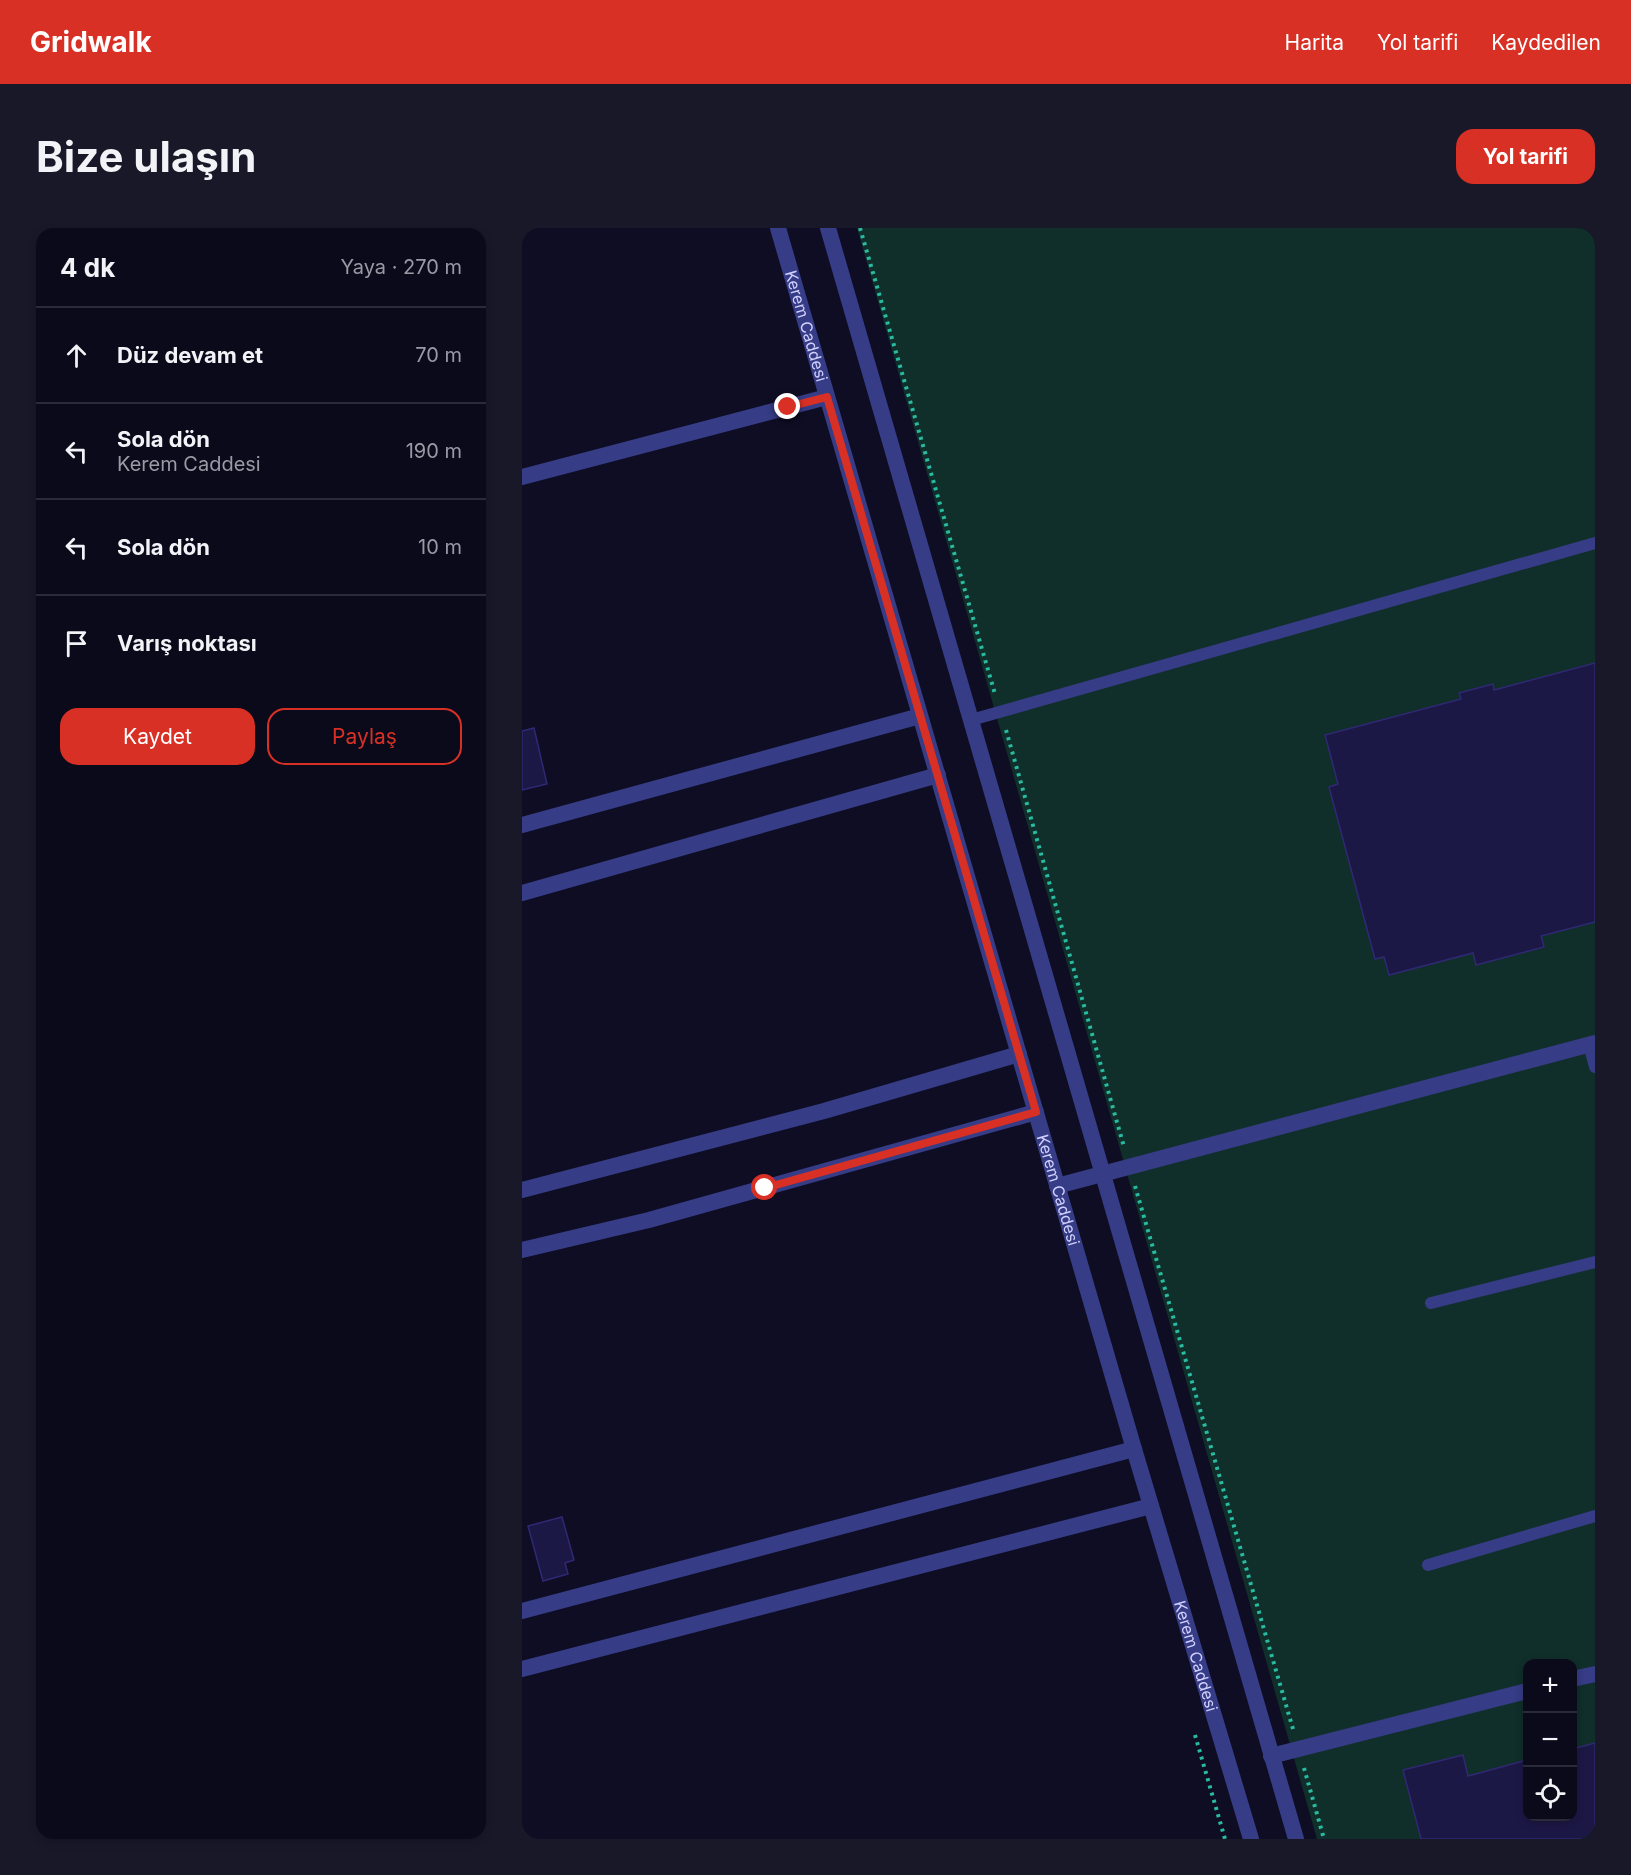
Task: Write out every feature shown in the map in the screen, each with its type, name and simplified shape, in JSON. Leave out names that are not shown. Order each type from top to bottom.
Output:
[{"type":"street","name":"Kerem Caddesi","points":[[778,228],[1134,1449],[1251,1839]]},
{"type":"street","points":[[828,228],[1296,1839]]},
{"type":"street","points":[[522,477],[827,397]]},
{"type":"street","points":[[522,825],[920,716]]},
{"type":"street","points":[[522,893],[938,776]]},
{"type":"street","points":[[1057,1186],[1592,1044]]},
{"type":"street","points":[[522,1190],[824,1111],[1019,1054]]},
{"type":"street","points":[[522,1250],[650,1220],[1036,1112]]},
{"type":"street","points":[[522,1611],[1134,1449]]},
{"type":"street","points":[[522,1669],[1151,1506]]},
{"type":"street","points":[[1577,1678],[1595,1674]]},
{"type":"street","points":[[1271,1756],[1523,1692]]},
{"type":"lane","points":[[971,720],[1595,543]]},
{"type":"lane","points":[[1592,1044],[1595,1067]]},
{"type":"lane","points":[[1431,1303],[1595,1262]]},
{"type":"lane","points":[[1428,1565],[1595,1516]]},
{"type":"path","points":[[860,228],[1001,711],[1129,1166],[1324,1839]]},
{"type":"green space","points":[[857,228],[1595,228],[1595,1839],[1317,1839]]},
{"type":"building","points":[[1595,663],[1595,922],[1541,936],[1544,947],[1476,965],[1473,953],[1389,975],[1384,957],[1375,959],[1329,787],[1338,784],[1325,735],[1461,699],[1459,693],[1493,684],[1494,690]]},
{"type":"building","points":[[534,728],[547,784],[522,790],[522,731]]},
{"type":"building","points":[[562,1517],[574,1560],[565,1563],[568,1574],[543,1581],[528,1526]]},
{"type":"building","points":[[1595,1743],[1595,1839],[1421,1839],[1403,1770],[1463,1755],[1468,1776],[1523,1761],[1523,1821],[1577,1821],[1577,1748]]},
{"type":"route","points":[[765,1188],[1036,1112],[827,397],[788,407]]}]
